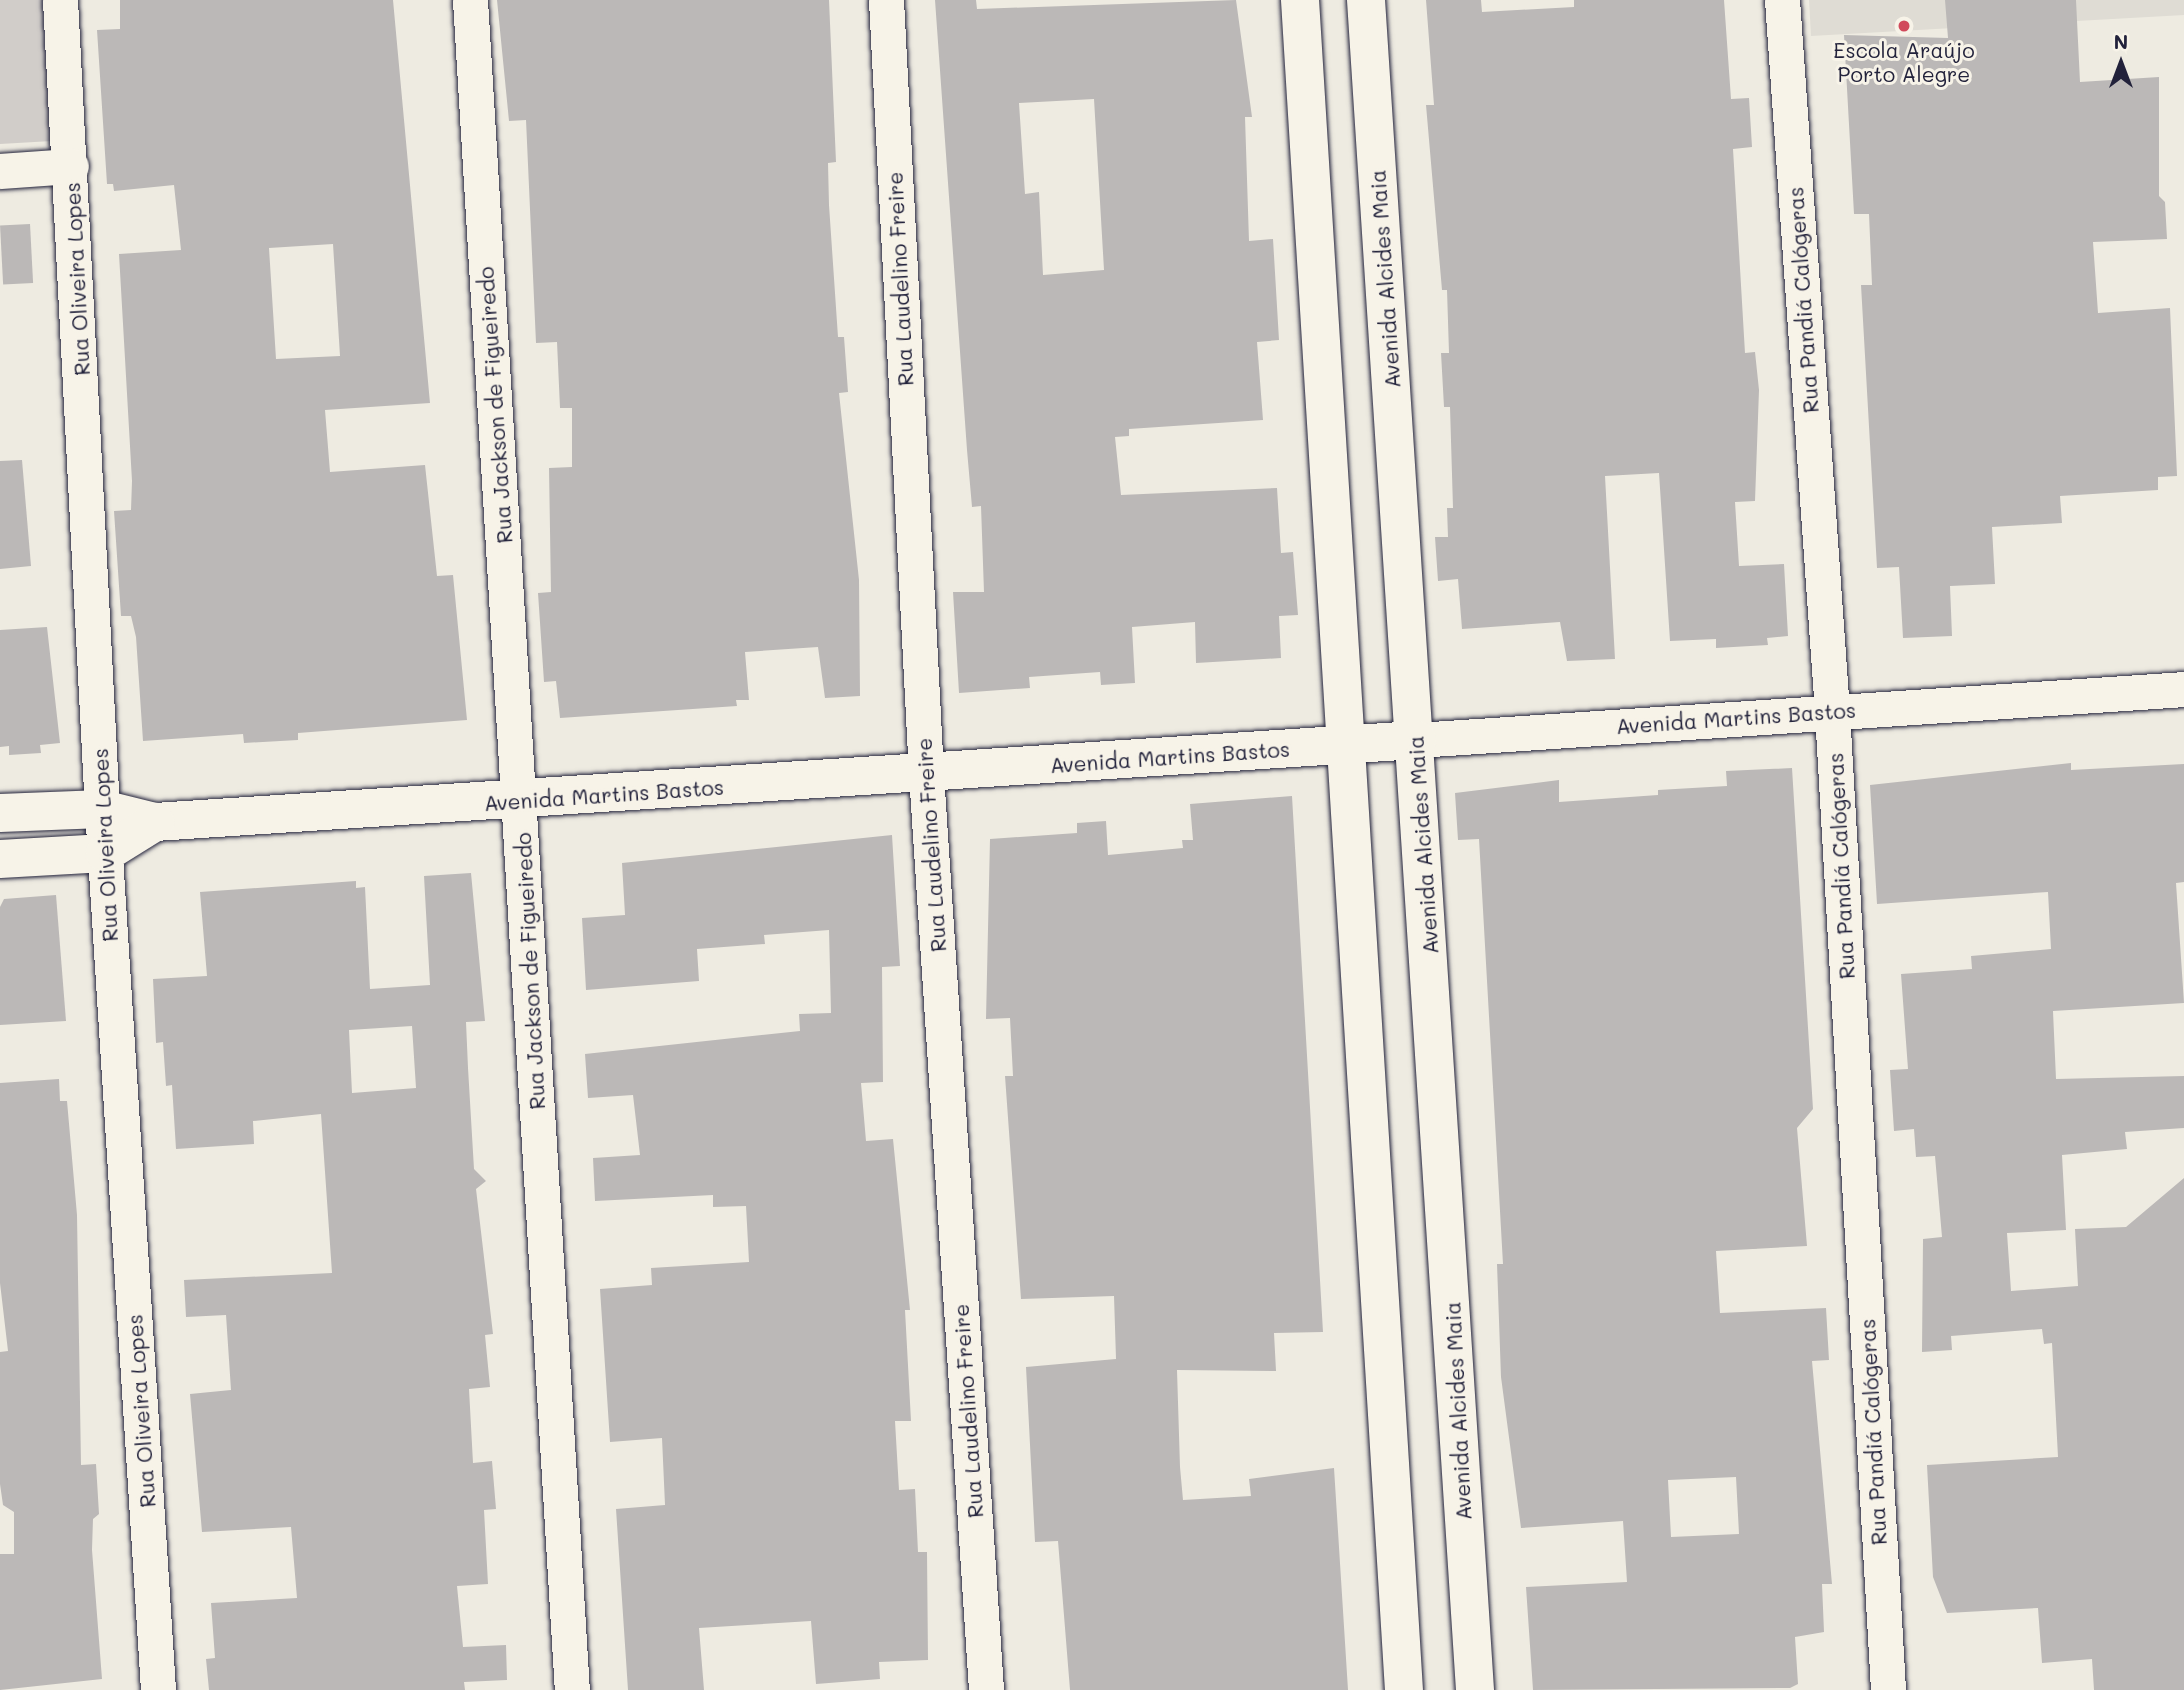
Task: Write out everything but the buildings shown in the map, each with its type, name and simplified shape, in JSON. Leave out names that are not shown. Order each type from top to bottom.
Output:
[{"type":"street","name":"Rua Oliveira Lopes","points":[[60,0],[71,166],[102,809],[158,1690]]},
{"type":"street","name":"Rua Jackson de Figueiredo","points":[[470,0],[572,1690]]},
{"type":"street","name":"Rua Laudelino Freire","points":[[886,0],[926,774],[986,1690]]},
{"type":"street","points":[[1300,0],[1349,744],[1404,1690]]},
{"type":"street","name":"Avenida Alcides Maia","points":[[1366,0],[1417,740],[1475,1690]]},
{"type":"street","name":"Rua Pandiá Calógeras","points":[[1782,0],[1832,712],[1888,1690]]},
{"type":"street","points":[[0,171],[71,166]]},
{"type":"street","name":"Avenida Martins Bastos","points":[[0,813],[102,809],[155,822],[926,774],[2184,689]]},
{"type":"street","name":"Avenida Martins Bastos","points":[[0,859],[105,853],[155,822]]},
{"type":"shaded area","points":[[0,0],[42,0],[52,141],[0,144]]},
{"type":"shaded area","name":"Escola Araújo Porto Alegre","points":[[1809,0],[2184,0],[2184,15],[1811,36]]},
{"type":"place","name":"Escola Araújo Porto Alegre","points":[[1904,26]]}]
